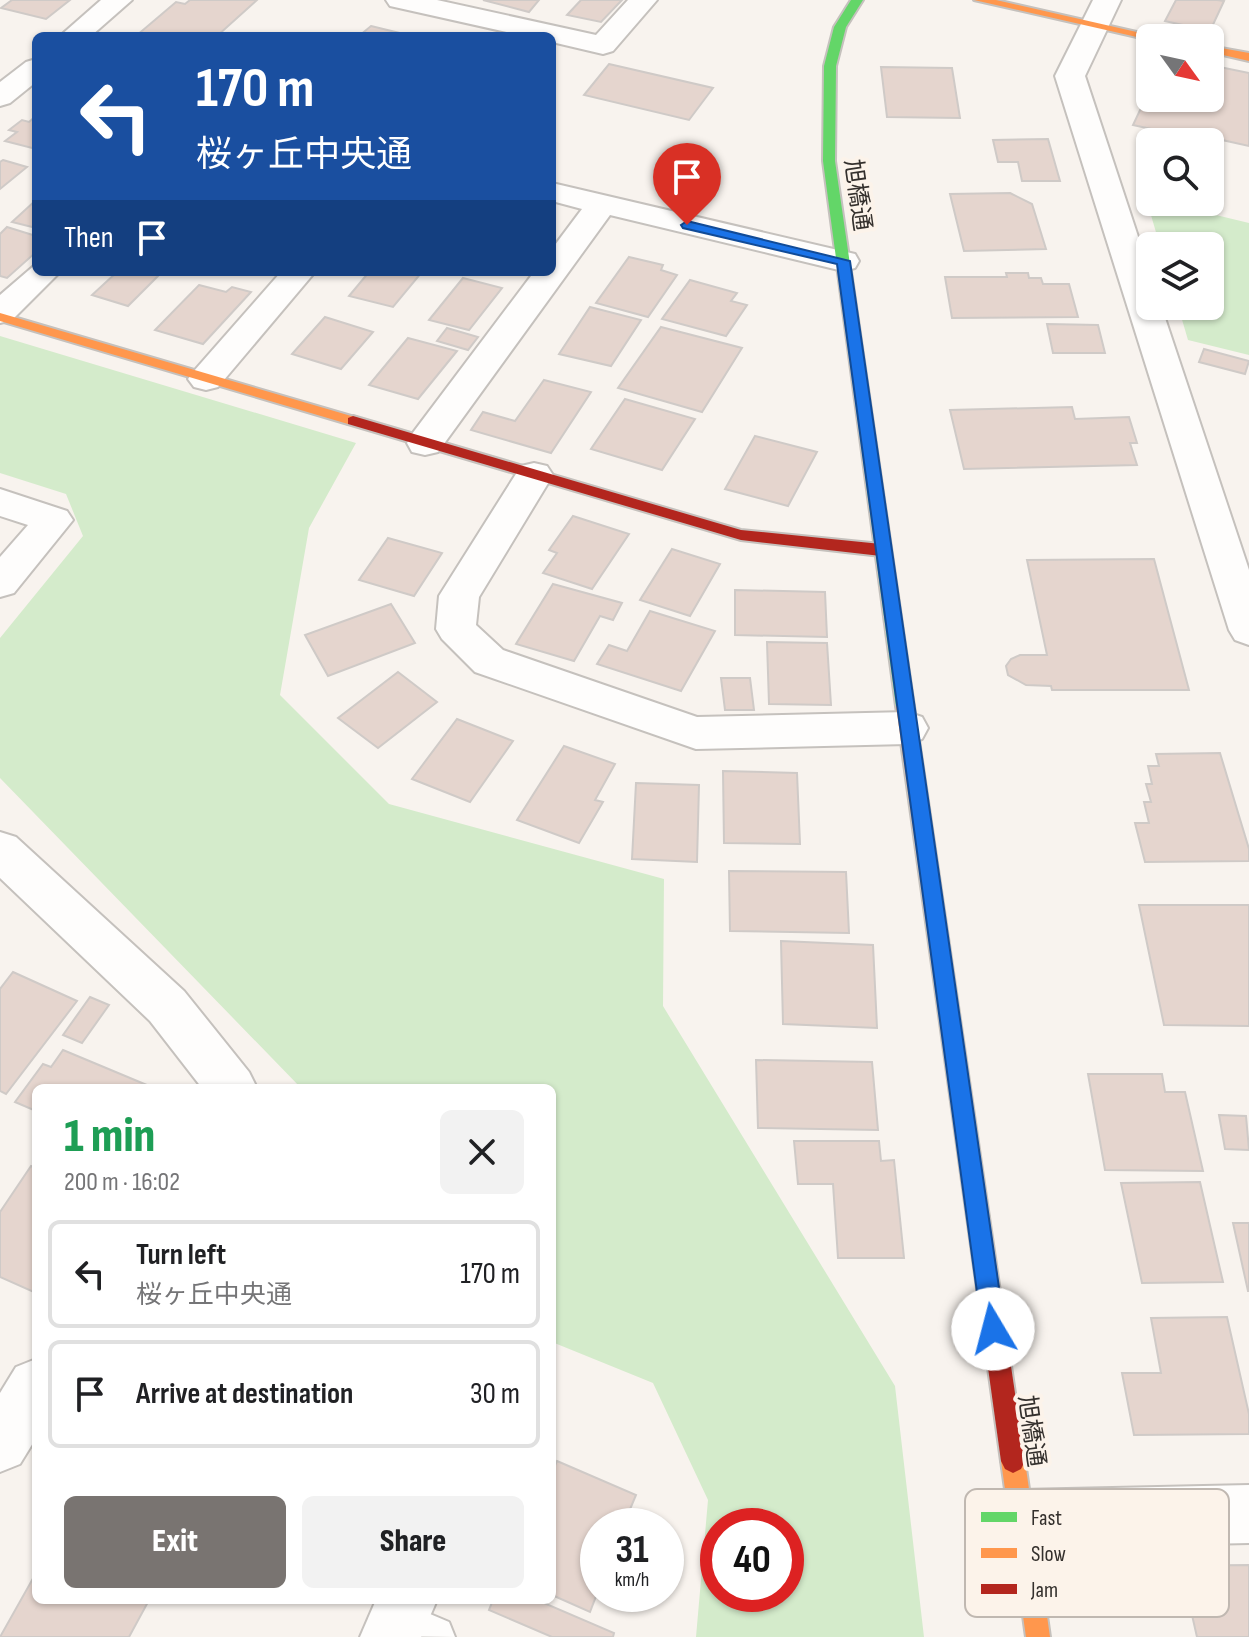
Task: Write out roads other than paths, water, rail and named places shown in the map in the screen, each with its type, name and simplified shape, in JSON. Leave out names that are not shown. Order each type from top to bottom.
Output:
[{"type":"street","points":[[79,32],[118,0]]},
{"type":"street","points":[[400,0],[544,32]]},
{"type":"street","points":[[556,35],[603,45],[643,0]]},
{"type":"street","name":"旭橋通","points":[[857,0],[839,28],[830,78],[826,141],[881,550],[1017,1489]]},
{"type":"street","points":[[980,0],[1100,12],[1136,28]]},
{"type":"street","points":[[1100,12],[1070,76],[1246,609]]},
{"type":"street","points":[[1224,52],[1249,57]]},
{"type":"street","points":[[0,97],[28,62]]},
{"type":"street","points":[[556,193],[843,261]]},
{"type":"street","points":[[556,267],[601,205]]},
{"type":"street","points":[[40,276],[0,315],[206,379],[741,535],[881,550]]},
{"type":"street","points":[[206,379],[296,276]]},
{"type":"street","points":[[425,443],[549,276]]},
{"type":"street","points":[[534,475],[459,596],[456,629],[489,661],[696,733],[907,728]]},
{"type":"street","points":[[0,502],[54,520],[0,583]]},
{"type":"street","points":[[0,850],[167,1006],[226,1084]]},
{"type":"street","points":[[0,1444],[32,1393]]},
{"type":"street","points":[[1229,1514],[1249,1514]]},
{"type":"street","name":"旭橋通","points":[[1035,1617],[1038,1637]]}]
